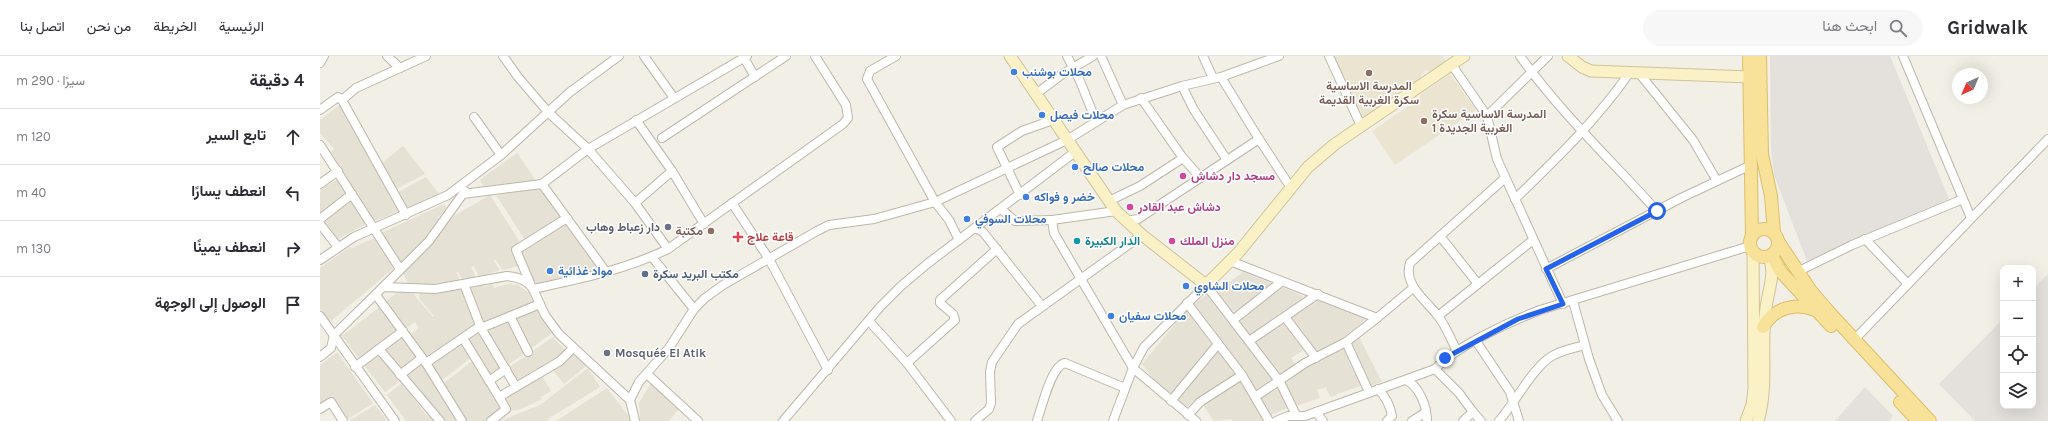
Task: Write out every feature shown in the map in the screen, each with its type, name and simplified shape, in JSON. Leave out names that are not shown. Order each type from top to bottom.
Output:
[{"type":"main road","points":[[1750,56],[1752,245],[1761,257],[1770,256],[1777,249],[1771,196],[1762,154],[1760,56]]},
{"type":"main road","points":[[1752,245],[1762,229],[1776,237],[1811,291],[1854,340],[1930,421]]},
{"type":"main road","points":[[1770,256],[1781,272],[1815,310],[1918,421]]},
{"type":"main road","points":[[1763,327],[1772,316],[1786,308],[1800,306],[1815,310]]},
{"type":"street","points":[[320,63],[324,56]]},
{"type":"street","points":[[387,56],[400,68]]},
{"type":"street","points":[[342,100],[356,88],[426,56]]},
{"type":"street","points":[[503,56],[518,77],[548,112],[588,149],[635,203],[668,249]]},
{"type":"street","points":[[320,260],[354,237],[448,196],[501,155],[570,92],[619,56]]},
{"type":"street","points":[[644,56],[674,98]]},
{"type":"street","points":[[662,138],[786,56]]},
{"type":"street","points":[[532,288],[606,272],[652,257],[668,249],[843,124],[848,118],[846,105],[815,56]]},
{"type":"street","points":[[896,56],[870,71],[867,79],[935,202],[949,220],[959,240]]},
{"type":"street","points":[[1010,56],[1116,211],[1142,235],[1206,285],[1280,382],[1301,417]]},
{"type":"street","points":[[1067,56],[1096,121]]},
{"type":"street","points":[[1036,94],[1073,67],[1093,56]]},
{"type":"street","points":[[1101,56],[1123,105]]},
{"type":"street","points":[[1203,56],[1291,188]]},
{"type":"street","points":[[635,421],[630,400],[633,391],[670,348],[694,309],[723,285],[829,225],[874,219],[935,202],[1067,140],[1123,105],[1141,98],[1217,77],[1279,56]]},
{"type":"street","points":[[1329,56],[1361,126]]},
{"type":"street","points":[[1113,421],[1133,368],[1148,341],[1230,261],[1308,167],[1335,144],[1464,56]]},
{"type":"street","points":[[1520,56],[1583,132],[1657,211]]},
{"type":"street","points":[[1487,116],[1548,56]]},
{"type":"street","points":[[1568,56],[1582,68],[1591,71],[1750,77]]},
{"type":"street","points":[[1902,56],[1971,218]]},
{"type":"street","points":[[463,194],[542,184],[588,149],[745,57],[755,77]]},
{"type":"street","points":[[1452,65],[1487,116],[1497,159],[1563,304]]},
{"type":"street","points":[[1515,199],[1583,132],[1634,73]]},
{"type":"street","points":[[1634,73],[1693,140],[1718,181]]},
{"type":"street","points":[[1182,86],[1194,110],[1227,160]]},
{"type":"street","points":[[320,110],[338,97],[342,100],[406,215]]},
{"type":"street","points":[[1141,98],[1183,158],[1200,177]]},
{"type":"street","points":[[474,116],[501,155]]},
{"type":"street","points":[[636,120],[672,171],[704,224]]},
{"type":"street","points":[[1020,195],[997,147],[1022,131],[1053,120]]},
{"type":"street","points":[[1126,221],[1138,219],[1259,139]]},
{"type":"street","points":[[1854,340],[2048,139]]},
{"type":"street","points":[[320,145],[400,269]]},
{"type":"street","points":[[782,421],[901,286],[1075,152]]},
{"type":"street","points":[[1109,201],[1140,186],[1183,158]]},
{"type":"street","points":[[1546,269],[1657,211],[1751,165]]},
{"type":"street","points":[[320,184],[338,171]]},
{"type":"street","points":[[635,203],[672,171]]},
{"type":"street","points":[[320,357],[331,348],[334,335],[429,241],[479,172]]},
{"type":"street","points":[[1457,351],[1438,316],[1413,288],[1408,268],[1410,263],[1505,178]]},
{"type":"street","points":[[542,184],[606,272]]},
{"type":"street","points":[[320,219],[352,194]]},
{"type":"street","points":[[1799,271],[1865,239],[1963,199]]},
{"type":"street","points":[[732,203],[769,259],[828,370]]},
{"type":"street","points":[[1001,209],[1015,221],[1052,220],[1116,211]]},
{"type":"street","points":[[567,218],[516,250],[532,288],[551,324],[573,348],[630,400]]},
{"type":"street","points":[[1052,220],[1054,233],[1133,368],[1171,402],[1196,421]]},
{"type":"street","points":[[320,224],[338,247]]},
{"type":"street","points":[[975,228],[983,232],[1041,305]]},
{"type":"street","points":[[975,421],[989,409],[992,403],[990,372],[994,357],[1018,324],[1041,305],[1142,235]]},
{"type":"street","points":[[1440,236],[1478,284]]},
{"type":"street","points":[[1865,239],[1908,284]]},
{"type":"street","points":[[1438,316],[1533,240]]},
{"type":"street","points":[[1276,421],[1288,416],[1301,417],[1435,369],[1445,358],[1518,319],[1684,265],[1752,245],[1754,389],[1752,405],[1746,421]]},
{"type":"street","points":[[907,363],[955,320],[953,314],[940,303],[940,300],[997,249]]},
{"type":"street","points":[[1758,421],[1762,399],[1763,327],[1772,277],[1770,256]]},
{"type":"street","points":[[652,257],[694,309]]},
{"type":"street","points":[[1230,261],[1377,318]]},
{"type":"street","points":[[383,287],[435,289],[507,276],[524,280],[532,288]]},
{"type":"street","points":[[1233,320],[1281,282]]},
{"type":"street","points":[[464,284],[481,327],[516,387]]},
{"type":"street","points":[[1256,397],[1280,382],[1305,363],[1346,342],[1413,288]]},
{"type":"street","points":[[1249,341],[1318,294]]},
{"type":"street","points":[[376,295],[404,331],[462,421]]},
{"type":"street","points":[[1573,301],[1585,345],[1602,395],[1618,421]]},
{"type":"street","points":[[1187,303],[1242,375],[1269,421]]},
{"type":"street","points":[[400,375],[481,327],[540,304]]},
{"type":"street","points":[[320,316],[392,420]]},
{"type":"street","points":[[510,316],[528,352]]},
{"type":"street","points":[[1285,317],[1316,358]]},
{"type":"street","points":[[869,321],[907,363],[951,421]]},
{"type":"street","points":[[355,367],[404,331]]},
{"type":"street","points":[[463,338],[506,409],[491,421]]},
{"type":"street","points":[[1476,341],[1500,376],[1514,403],[1519,421]]},
{"type":"street","points":[[1346,342],[1369,392]]},
{"type":"street","points":[[1171,402],[1218,344]]},
{"type":"street","points":[[1499,421],[1541,365],[1550,357],[1558,352],[1585,345]]},
{"type":"street","points":[[499,397],[560,361],[573,348]]},
{"type":"street","points":[[379,349],[440,421]]},
{"type":"street","points":[[1037,421],[1054,372],[1061,364],[1065,363],[1125,388]]},
{"type":"street","points":[[489,381],[506,369]]},
{"type":"street","points":[[1435,369],[1459,393],[1481,421]]},
{"type":"street","points":[[647,374],[698,421]]},
{"type":"street","points":[[1188,415],[1200,402],[1242,375]]},
{"type":"street","points":[[1406,380],[1413,384],[1426,417],[1412,421]]},
{"type":"street","points":[[1378,389],[1385,396],[1392,419]]},
{"type":"street","points":[[320,409],[332,402],[343,421]]},
{"type":"street","points":[[1316,412],[1323,421]]},
{"type":"street","points":[[1463,421],[1474,412]]},
{"type":"shaded area","name":"المدرسة الاساسية سكرة الغربية القديمة","points":[[1333,56],[1443,56],[1446,62],[1431,72],[1426,70],[1421,75],[1421,80],[1364,119]]},
{"type":"shaded area","points":[[1770,56],[1890,56],[1949,199],[1807,261],[1774,175],[1771,148]]},
{"type":"shaded area","name":"المدرسة الاساسية سكرة الغربية الجديدة 1","points":[[1450,74],[1476,110],[1395,165],[1372,131],[1419,99],[1421,94]]},
{"type":"shaded area","points":[[342,103],[401,210],[373,222],[331,152],[334,149],[320,133],[320,120]]},
{"type":"shaded area","points":[[403,146],[425,174],[396,189],[381,164]]},
{"type":"shaded area","points":[[517,153],[537,182],[486,190],[480,180]]},
{"type":"shaded area","points":[[426,177],[439,194],[416,207],[408,209],[398,192]]},
{"type":"shaded area","points":[[338,179],[347,194],[320,216],[320,190]]},
{"type":"shaded area","points":[[542,188],[563,217],[525,240],[496,195]]},
{"type":"shaded area","points":[[490,195],[521,244],[510,251],[519,266],[503,270],[495,259],[493,260],[500,270],[479,277],[474,266],[471,267],[476,277],[463,280],[458,272],[456,272],[460,280],[439,284],[408,284],[402,271],[425,251],[452,217]]},
{"type":"shaded area","points":[[350,197],[366,224],[336,240],[321,221]]},
{"type":"shaded area","points":[[444,204],[448,210],[438,217],[440,221],[434,225],[435,228],[424,242],[399,264],[379,234]]},
{"type":"shaded area","points":[[566,221],[599,265],[590,268],[591,270],[562,279],[534,284],[518,251]]},
{"type":"shaded area","points":[[376,237],[396,266],[330,322],[320,309],[320,268],[350,247],[352,248]]},
{"type":"shaded area","points":[[1243,272],[1273,284],[1234,317],[1215,293]]},
{"type":"shaded area","points":[[2048,274],[2048,421],[1975,421],[1939,384],[2000,322],[2000,409],[2036,409],[2036,286]]},
{"type":"shaded area","points":[[511,283],[512,285],[517,284],[529,293],[534,304],[483,325],[469,289],[482,285],[483,287],[493,284],[494,288]]},
{"type":"shaded area","points":[[1279,286],[1303,296],[1301,301],[1249,337],[1237,320]]},
{"type":"shaded area","points":[[462,288],[477,323],[427,359],[410,335],[419,328],[415,322],[405,329],[384,302],[401,290],[410,290],[433,317],[434,316],[419,298],[420,293]]},
{"type":"shaded area","points":[[1208,293],[1275,382],[1257,393],[1192,306]]},
{"type":"shaded area","points":[[1320,300],[1366,319],[1344,337],[1317,354],[1290,319]]},
{"type":"shaded area","points":[[381,306],[400,330],[360,360],[342,336]]},
{"type":"shaded area","points":[[536,307],[552,333],[529,350],[513,317]]},
{"type":"shaded area","points":[[1187,310],[1214,345],[1172,395],[1155,381],[1142,364]]},
{"type":"shaded area","points":[[508,320],[525,353],[506,366],[484,330]]},
{"type":"shaded area","points":[[1285,321],[1306,349],[1291,358],[1297,366],[1281,378],[1254,341]]},
{"type":"shaded area","points":[[481,329],[503,368],[490,378],[467,340]]},
{"type":"shaded area","points":[[402,334],[418,357],[401,371],[384,349]]},
{"type":"shaded area","points":[[553,337],[566,351],[551,364],[517,383],[508,368]]},
{"type":"shaded area","points":[[1359,337],[1382,382],[1370,386],[1350,343]]},
{"type":"shaded area","points":[[462,342],[472,357],[442,380],[430,363]]},
{"type":"shaded area","points":[[1346,346],[1363,385],[1330,397],[1326,387],[1317,390],[1320,398],[1296,406],[1284,382],[1307,365]]},
{"type":"shaded area","points":[[1216,349],[1219,350],[1238,375],[1197,403],[1194,400],[1186,408],[1176,399]]},
{"type":"shaded area","points":[[337,352],[373,403],[345,421],[332,399],[320,407],[320,365]]},
{"type":"shaded area","points":[[377,353],[400,381],[385,392],[363,364]]},
{"type":"shaded area","points":[[572,353],[586,366],[564,384],[551,368]]},
{"type":"shaded area","points":[[422,362],[458,421],[443,421],[406,374]]},
{"type":"shaded area","points":[[471,362],[474,362],[503,409],[487,421],[467,421],[443,384]]},
{"type":"shaded area","points":[[588,368],[600,387],[548,419],[549,421],[500,421],[540,405]]},
{"type":"shaded area","points":[[541,374],[551,391],[541,397],[542,399],[521,409],[511,411],[503,397]]},
{"type":"shaded area","points":[[1240,377],[1266,421],[1233,421],[1232,419],[1214,421],[1202,403]]},
{"type":"shaded area","points":[[402,383],[427,416],[431,414],[438,421],[406,421],[387,395]]},
{"type":"shaded area","points":[[651,383],[679,409],[669,421],[640,421],[639,403]]},
{"type":"shaded area","points":[[1278,386],[1289,407],[1269,416],[1259,397]]},
{"type":"shaded area","points":[[1865,387],[1893,416],[1889,421],[1835,421]]},
{"type":"shaded area","points":[[607,388],[632,421],[556,421]]},
{"type":"shaded area","points":[[375,405],[387,421],[349,421]]},
{"type":"place","name":"محلات بوشنب","points":[[1014,72]]},
{"type":"place","name":"المدرسة الاساسية سكرة الغربية القديمة","points":[[1369,73]]},
{"type":"place","name":"محلات فيصل","points":[[1042,115]]},
{"type":"place","name":"المدرسة الاساسية سكرة الغربية الجديدة 1","points":[[1424,121]]},
{"type":"place","name":"محلات صالح","points":[[1075,167]]},
{"type":"place","name":"مسجد دار دشاش","points":[[1183,176]]},
{"type":"place","name":"خضر و فواكه","points":[[1026,197]]},
{"type":"place","name":"دشاش عبد القادر","points":[[1130,207]]},
{"type":"place","name":"محلات السوفي","points":[[967,219]]},
{"type":"place","name":"دار زعباط وهاب","points":[[668,227]]},
{"type":"place","name":"مكتبة","points":[[711,231]]},
{"type":"place","name":"قاعة علاج","points":[[738,237]]},
{"type":"place","name":"الدار الكبيرة","points":[[1077,241]]},
{"type":"place","name":"منزل الملك","points":[[1172,241]]},
{"type":"place","name":"مواد غذائية","points":[[550,271]]},
{"type":"place","name":"مكتب البريد سكرة","points":[[645,274]]},
{"type":"place","name":"محلات الشاوي","points":[[1186,286]]},
{"type":"place","name":"محلات سفيان","points":[[1111,316]]},
{"type":"place","name":"Mosquée El Atik","points":[[607,353]]},
{"type":"route","points":[[1445,358],[1518,319],[1540,310],[1563,304],[1546,269],[1657,211]]}]
